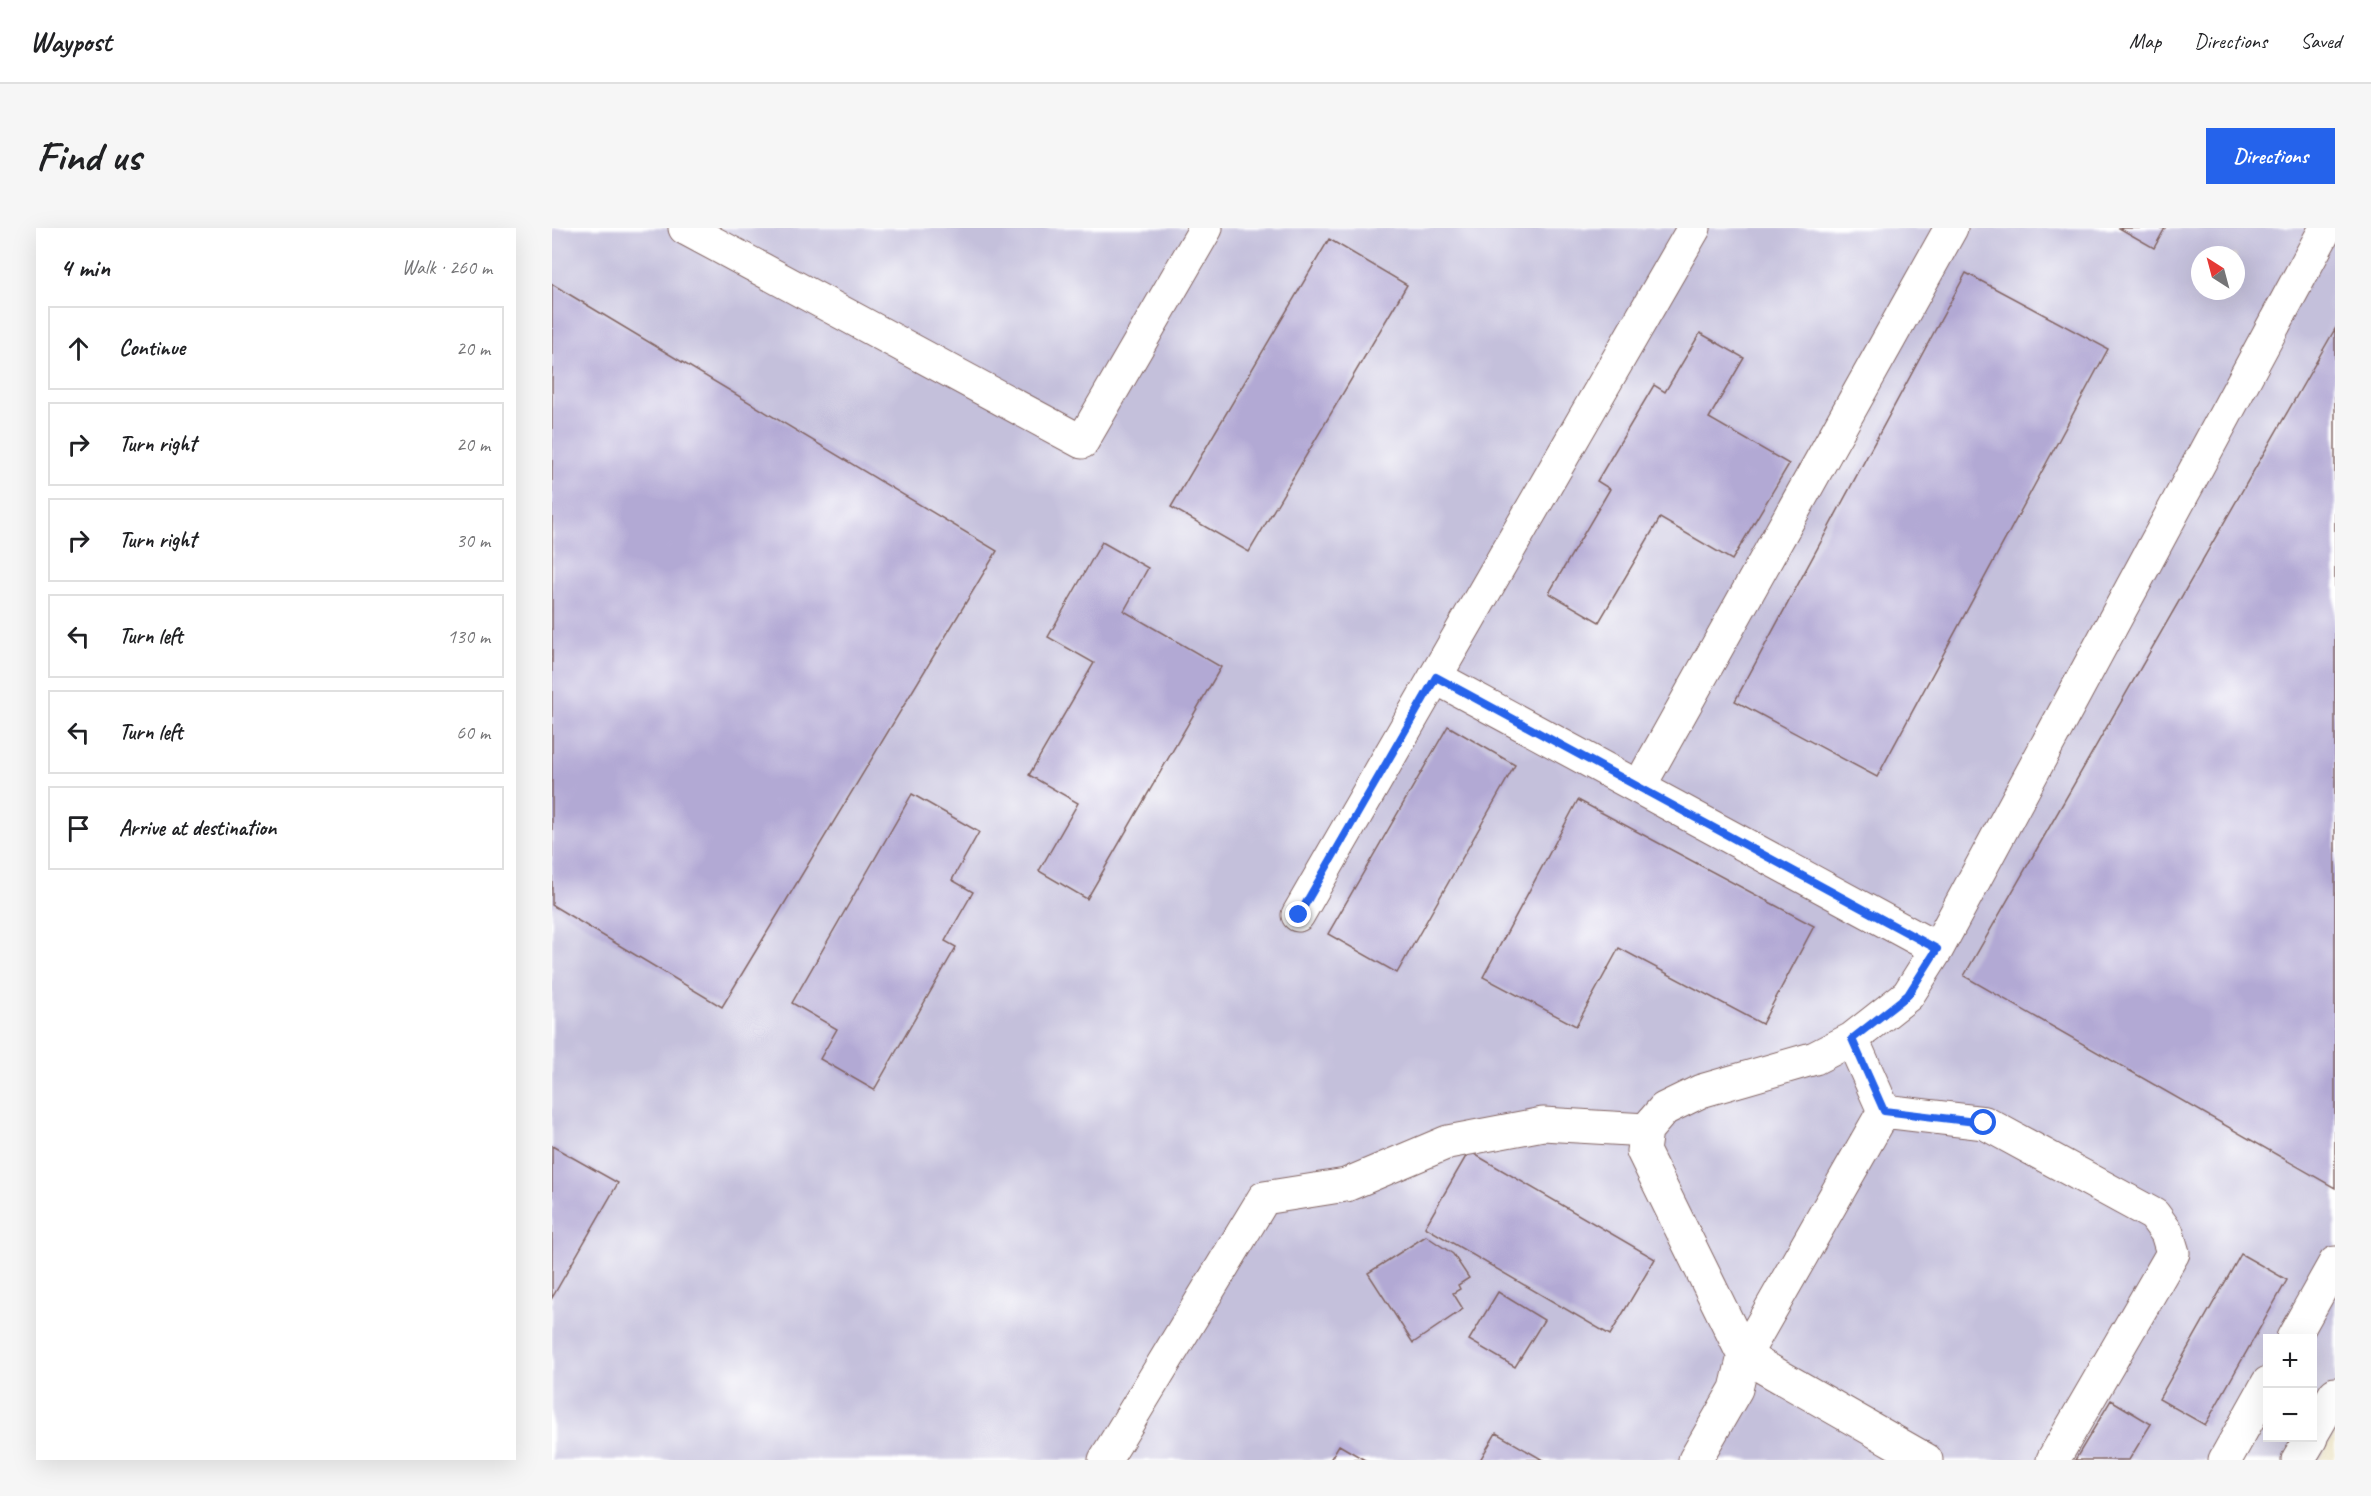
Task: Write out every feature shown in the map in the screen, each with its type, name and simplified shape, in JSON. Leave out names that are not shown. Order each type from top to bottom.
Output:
[{"type":"lane","points":[[685,228],[1082,442],[1206,228]]},
{"type":"lane","points":[[1299,915],[1694,228]]},
{"type":"lane","points":[[1639,787],[1951,228]]},
{"type":"lane","points":[[1926,1460],[1744,1356],[1643,1151],[1646,1130],[1664,1109],[1701,1091],[1815,1058],[1852,1039],[1908,995],[1937,949],[2326,228]]},
{"type":"lane","points":[[1436,677],[1937,949]]},
{"type":"lane","points":[[1852,1039],[1884,1111]]},
{"type":"lane","points":[[1695,1460],[1737,1389],[1744,1356],[1884,1111]]},
{"type":"lane","points":[[1884,1111],[1984,1123],[2154,1215],[2167,1233],[2173,1253],[2054,1460]]},
{"type":"lane","points":[[1105,1460],[1264,1198],[1346,1185],[1448,1142],[1543,1124],[1646,1130]]},
{"type":"lane","points":[[2295,1334],[2335,1263]]},
{"type":"lane","points":[[2225,1460],[2265,1388]]},
{"type":"lane","points":[[2317,1427],[2335,1394]]},
{"type":"lane","points":[[2298,1460],[2308,1442]]},
{"type":"shaded area","points":[[552,228],[2335,228],[2335,1432],[2319,1460],[552,1460]]},
{"type":"building","points":[[2119,228],[2165,228],[2154,248]]},
{"type":"building","points":[[1329,239],[1407,285],[1249,552],[1171,507]]},
{"type":"building","points":[[1966,273],[2108,349],[1877,777],[1735,701]]},
{"type":"building","points":[[552,284],[997,551],[722,1007],[552,905]]},
{"type":"building","points":[[2335,329],[2335,1188],[1964,976]]},
{"type":"building","points":[[1700,333],[1744,358],[1709,418],[1789,464],[1732,560],[1660,518],[1599,622],[1549,593],[1610,489],[1597,481],[1654,385],[1665,392]]},
{"type":"building","points":[[1102,542],[1148,568],[1124,611],[1221,667],[1087,899],[1039,871],[1078,803],[1029,775],[1094,663],[1048,637]]},
{"type":"building","points":[[1448,726],[1515,765],[1397,973],[1328,934]]},
{"type":"building","points":[[912,794],[979,832],[952,880],[973,892],[945,941],[956,947],[874,1090],[820,1059],[837,1029],[792,1003]]},
{"type":"building","points":[[1578,800],[1814,926],[1762,1024],[1619,948],[1576,1026],[1483,977]]},
{"type":"building","points":[[552,1146],[618,1183],[552,1298]]},
{"type":"building","points":[[1469,1151],[1655,1259],[1610,1335],[1425,1227]]},
{"type":"building","points":[[1426,1236],[1453,1254],[1469,1278],[1458,1285],[1460,1289],[1453,1293],[1463,1309],[1413,1343],[1368,1273]]},
{"type":"building","points":[[2241,1254],[2287,1280],[2205,1425],[2159,1399]]},
{"type":"building","points":[[1498,1292],[1544,1320],[1515,1367],[1469,1340]]},
{"type":"building","points":[[2111,1400],[2151,1424],[2129,1460],[2075,1460]]},
{"type":"building","points":[[1496,1433],[1543,1460],[1480,1460]]},
{"type":"building","points":[[1339,1445],[1365,1460],[1330,1460]]},
{"type":"route","points":[[1299,915],[1436,677],[1937,949],[1908,995],[1852,1039],[1884,1111],[1984,1123]]}]
